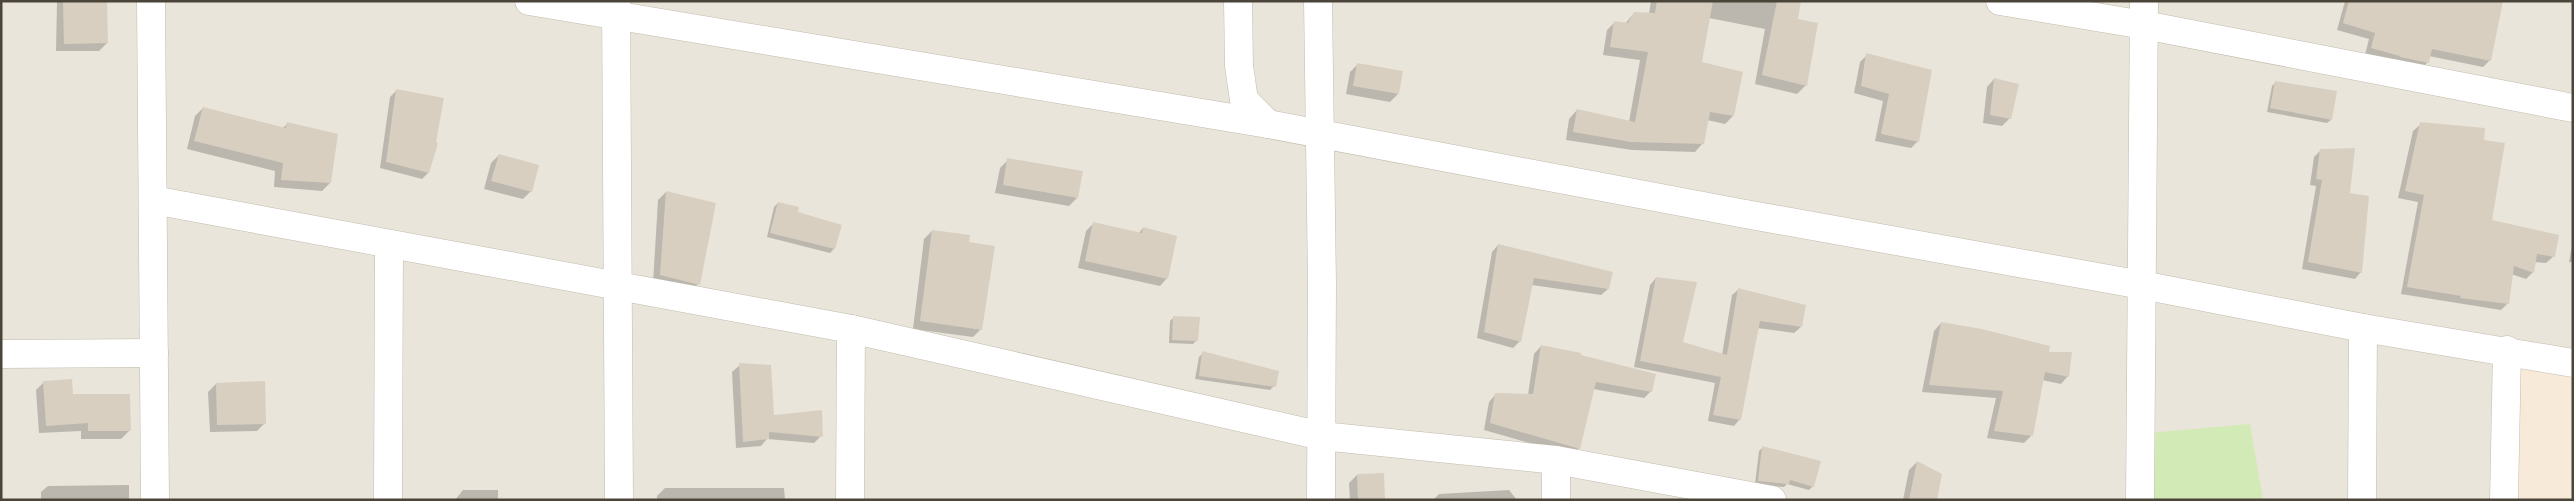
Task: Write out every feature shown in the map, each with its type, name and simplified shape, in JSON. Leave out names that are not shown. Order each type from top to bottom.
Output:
[{"type":"street","points":[[151,1],[155,500]]},
{"type":"street","points":[[529,1],[616,8],[1318,133],[1730,212],[2142,285],[2362,328],[2507,350],[2573,363]]},
{"type":"street","points":[[1238,1],[1239,66],[1244,100],[1268,124]]},
{"type":"street","points":[[1318,1],[1318,133],[1322,284],[1321,500]]},
{"type":"street","points":[[2000,1],[2144,13],[2573,108]]},
{"type":"street","points":[[616,8],[619,500]]},
{"type":"street","points":[[2140,500],[2144,13]]},
{"type":"street","points":[[153,200],[851,330],[1322,436],[1556,460],[1772,500]]},
{"type":"street","points":[[388,500],[389,244]]},
{"type":"street","points":[[2362,328],[2362,500]]},
{"type":"street","points":[[850,500],[851,330]]},
{"type":"street","points":[[2504,500],[2507,350]]},
{"type":"street","points":[[1,354],[154,353]]},
{"type":"street","points":[[1556,460],[1556,500]]},
{"type":"shaded area","points":[[1,1],[2573,1],[2573,500],[1,500]]},
{"type":"shaded area","points":[[2496,353],[2573,366],[2573,500],[2494,500]]},
{"type":"green space","points":[[2250,424],[2263,500],[2146,500],[2148,433]]},
{"type":"building","points":[[63,1],[107,1],[108,43],[64,44]]},
{"type":"building","points":[[1657,1],[1713,1],[1702,62],[1743,72],[1734,116],[1710,112],[1704,144],[1631,142],[1573,132],[1577,109],[1635,122],[1648,52],[1610,47],[1614,21],[1628,23],[1634,12],[1655,13]]},
{"type":"building","points":[[1777,1],[1801,1],[1798,19],[1818,23],[1807,86],[1762,75]]},
{"type":"building","points":[[2349,1],[2503,1],[2491,61],[2432,49],[2429,63],[2371,48],[2375,33],[2343,23]]},
{"type":"building","points":[[1866,53],[1932,70],[1919,142],[1881,134],[1889,94],[1861,86]]},
{"type":"building","points":[[1357,63],[1403,71],[1399,94],[1353,86]]},
{"type":"building","points":[[1994,78],[2019,84],[2011,119],[1990,115]]},
{"type":"building","points":[[2275,81],[2337,91],[2332,120],[2270,108]]},
{"type":"building","points":[[396,89],[444,98],[436,142],[438,143],[429,173],[386,162]]},
{"type":"building","points":[[203,107],[286,128],[287,122],[338,134],[331,183],[281,180],[283,163],[194,141]]},
{"type":"building","points":[[2420,122],[2485,128],[2484,140],[2505,143],[2492,220],[2559,235],[2555,257],[2537,254],[2534,273],[2514,266],[2509,304],[2460,298],[2461,296],[2407,287],[2424,195],[2405,191]]},
{"type":"building","points":[[2355,148],[2350,193],[2369,196],[2362,273],[2308,262],[2322,180],[2316,179],[2320,149]]},
{"type":"building","points":[[499,154],[539,165],[532,192],[491,181]]},
{"type":"building","points":[[1007,158],[1083,171],[1078,198],[1003,185]]},
{"type":"building","points":[[666,191],[716,203],[700,285],[660,275]]},
{"type":"building","points":[[778,202],[799,207],[798,212],[842,225],[835,249],[770,233]]},
{"type":"building","points":[[1093,222],[1142,233],[1143,227],[1177,236],[1168,279],[1085,261]]},
{"type":"building","points":[[932,230],[970,235],[969,242],[995,246],[982,330],[920,321]]},
{"type":"building","points":[[1498,244],[1613,272],[1609,289],[1534,278],[1521,342],[1484,332]]},
{"type":"building","points":[[1656,277],[1697,282],[1683,342],[1727,355],[1738,288],[1806,305],[1802,327],[1760,321],[1741,420],[1713,415],[1721,377],[1640,361]]},
{"type":"building","points":[[1173,316],[1200,317],[1198,341],[1172,340]]},
{"type":"building","points":[[1941,322],[1982,329],[2050,346],[2049,352],[2072,352],[2069,377],[2045,372],[2033,436],[1994,431],[2003,391],[1929,385]]},
{"type":"building","points":[[1541,345],[1581,353],[1581,355],[1656,374],[1652,392],[1596,382],[1580,449],[1490,423],[1495,393],[1533,394]]},
{"type":"building","points":[[1202,351],[1279,371],[1276,387],[1199,376]]},
{"type":"building","points":[[739,363],[771,365],[774,415],[822,410],[823,437],[769,432],[769,439],[743,442]]},
{"type":"building","points":[[72,379],[73,394],[130,394],[131,431],[88,431],[88,423],[46,426],[43,381]]},
{"type":"building","points":[[265,381],[266,424],[217,425],[216,383]]},
{"type":"building","points":[[1762,446],[1821,461],[1814,487],[1790,480],[1789,484],[1758,481]]},
{"type":"building","points":[[1917,461],[1942,474],[1937,500],[1909,500]]},
{"type":"building","points":[[1384,473],[1385,500],[1358,500],[1357,474]]}]
